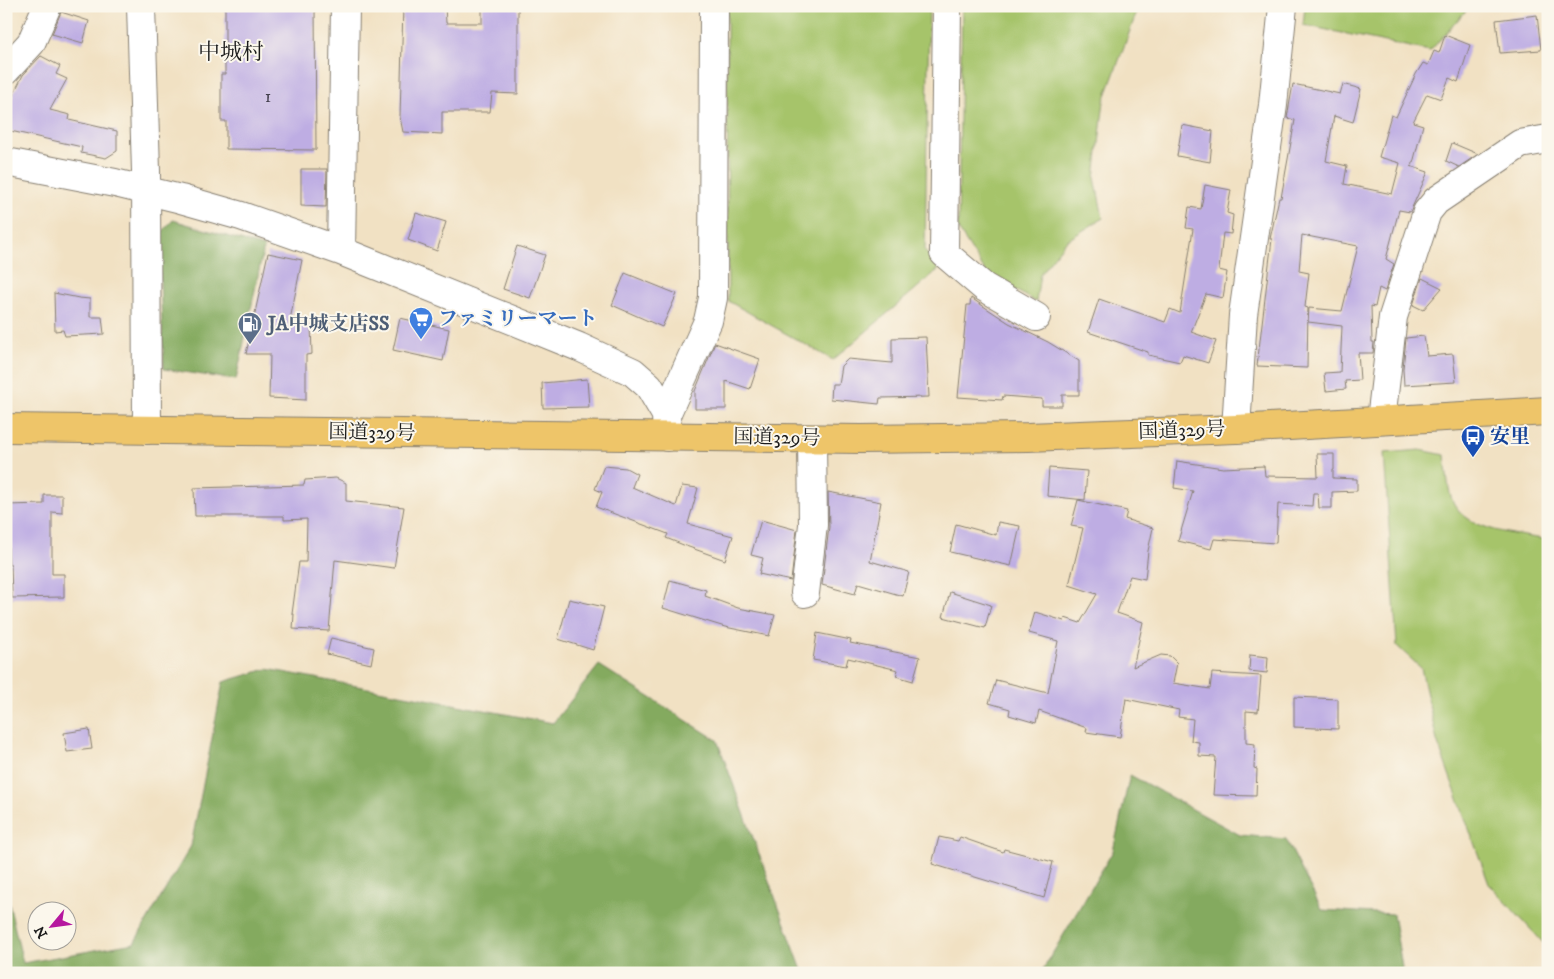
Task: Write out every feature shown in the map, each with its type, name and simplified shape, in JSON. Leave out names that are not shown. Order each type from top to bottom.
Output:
[{"type":"highway","name":"国道329号","points":[[6,428],[147,430],[666,426],[812,439],[1028,437],[1236,429],[1548,411]]},
{"type":"street","points":[[6,70],[31,43],[47,6]]},
{"type":"street","points":[[141,6],[147,430]]},
{"type":"street","points":[[342,251],[345,6]]},
{"type":"street","points":[[666,426],[708,321],[713,298],[714,6]]},
{"type":"street","points":[[947,6],[944,253],[984,287],[1036,316]]},
{"type":"street","points":[[1236,429],[1243,314],[1273,105],[1283,6]]},
{"type":"street","points":[[1381,420],[1394,317],[1427,212],[1436,201],[1520,144],[1548,139]]},
{"type":"street","points":[[6,162],[114,183],[181,199],[241,216],[342,251],[579,347],[633,372],[649,386],[666,426]]},
{"type":"street","points":[[805,593],[813,525],[812,439]]},
{"type":"green space","points":[[727,6],[929,6],[925,251],[939,269],[833,360],[728,301]]},
{"type":"green space","points":[[962,6],[1139,6],[1104,101],[1095,178],[1103,218],[1066,241],[1040,274],[1036,302],[986,273],[958,229]]},
{"type":"green space","points":[[1305,6],[1470,6],[1430,51],[1303,25]]},
{"type":"green space","points":[[173,220],[264,247],[236,380],[164,369],[158,236]]},
{"type":"green space","points":[[1420,450],[1445,455],[1451,498],[1460,512],[1470,520],[1495,530],[1548,540],[1548,948],[1489,884],[1437,741],[1421,668],[1397,646],[1384,453]]},
{"type":"green space","points":[[599,665],[717,740],[803,973],[6,973],[6,891],[23,963],[134,943],[191,846],[223,682],[267,669],[553,723]]},
{"type":"green space","points":[[1130,775],[1240,835],[1286,839],[1322,910],[1393,914],[1403,973],[1041,973],[1113,851]]},
{"type":"building","points":[[225,6],[315,6],[316,150],[226,149],[226,121],[221,121],[221,74],[225,74]]},
{"type":"building","points":[[403,6],[445,6],[446,23],[482,23],[482,6],[518,6],[518,94],[492,93],[490,112],[442,112],[442,134],[403,132],[400,117]]},
{"type":"building","points":[[61,12],[89,21],[83,43],[52,34]]},
{"type":"building","points":[[1537,15],[1541,50],[1500,53],[1496,20]]},
{"type":"building","points":[[1445,35],[1470,45],[1458,82],[1449,78],[1441,99],[1427,94],[1413,122],[1423,125],[1412,167],[1428,172],[1410,212],[1399,210],[1386,259],[1394,264],[1385,291],[1379,288],[1375,307],[1371,306],[1373,353],[1358,353],[1360,380],[1345,381],[1346,389],[1326,391],[1324,373],[1340,372],[1342,326],[1308,322],[1309,308],[1342,311],[1358,246],[1302,235],[1299,271],[1309,273],[1305,307],[1308,308],[1307,368],[1257,366],[1272,239],[1270,239],[1279,198],[1281,198],[1295,120],[1287,118],[1293,84],[1340,94],[1343,84],[1361,89],[1353,122],[1334,116],[1326,161],[1347,166],[1344,184],[1392,194],[1400,163],[1379,157],[1391,115],[1396,117],[1416,74],[1423,63],[1428,65],[1434,51],[1439,53]]},
{"type":"building","points":[[41,56],[60,66],[56,74],[67,79],[50,110],[70,115],[69,120],[117,131],[117,151],[106,158],[81,153],[82,147],[6,130],[6,109],[23,75]]},
{"type":"building","points":[[1182,125],[1213,131],[1210,162],[1177,156]]},
{"type":"building","points":[[1452,143],[1478,154],[1459,167],[1446,161]]},
{"type":"building","points":[[301,169],[327,169],[326,207],[301,206]]},
{"type":"building","points":[[1205,185],[1231,190],[1227,213],[1233,215],[1231,234],[1223,233],[1219,270],[1227,272],[1223,298],[1206,294],[1191,332],[1216,341],[1208,363],[1183,355],[1180,362],[1148,355],[1148,352],[1088,332],[1099,299],[1165,322],[1170,309],[1180,313],[1193,229],[1186,228],[1189,207],[1201,209]]},
{"type":"building","points":[[416,213],[446,222],[437,251],[408,240]]},
{"type":"building","points":[[517,246],[545,255],[530,298],[503,289]]},
{"type":"building","points":[[268,253],[302,260],[289,325],[311,325],[312,354],[306,355],[306,400],[269,398],[270,354],[246,354]]},
{"type":"building","points":[[625,273],[677,294],[662,327],[612,305]]},
{"type":"building","points":[[1422,278],[1442,288],[1423,310],[1413,305]]},
{"type":"building","points":[[54,293],[90,299],[90,317],[102,317],[104,334],[65,336],[63,330],[55,331]]},
{"type":"building","points":[[971,298],[1009,323],[1048,342],[1079,361],[1079,395],[1062,395],[1062,406],[1042,406],[1042,399],[1003,396],[1002,400],[958,397],[967,305],[970,305]]},
{"type":"building","name":"ファミリーマート","points":[[400,318],[449,329],[443,361],[393,350]]},
{"type":"building","points":[[1424,336],[1427,356],[1453,354],[1456,382],[1404,385],[1403,369],[1406,338]]},
{"type":"building","points":[[926,337],[929,397],[880,398],[879,404],[831,399],[832,384],[838,384],[841,366],[848,359],[892,363],[892,338]]},
{"type":"building","points":[[715,343],[760,359],[750,389],[726,381],[726,409],[695,409],[695,391]]},
{"type":"building","points":[[587,379],[589,407],[543,408],[542,383]]},
{"type":"building","points":[[1317,454],[1334,454],[1333,478],[1357,479],[1357,491],[1332,492],[1332,508],[1319,508],[1318,493],[1313,493],[1312,506],[1278,504],[1276,543],[1214,539],[1211,549],[1178,541],[1193,491],[1174,488],[1177,461],[1223,468],[1264,466],[1265,476],[1318,477]]},
{"type":"building","points":[[604,466],[626,468],[637,474],[632,487],[676,506],[682,486],[698,488],[688,524],[733,536],[725,560],[666,538],[668,534],[596,507],[602,492],[595,489]]},
{"type":"building","points":[[1049,468],[1087,471],[1085,500],[1047,496]]},
{"type":"building","points":[[336,478],[346,483],[346,501],[404,507],[394,568],[335,560],[329,631],[293,629],[294,614],[292,614],[299,562],[306,562],[307,519],[284,520],[284,516],[195,516],[194,488],[304,485],[305,480]]},
{"type":"building","points":[[828,492],[881,502],[870,561],[909,572],[903,596],[858,583],[855,594],[822,585],[829,527]]},
{"type":"building","points":[[44,495],[62,495],[62,513],[52,512],[52,574],[64,574],[64,597],[12,598],[6,505],[44,504]]},
{"type":"building","points":[[1078,500],[1127,511],[1125,519],[1153,528],[1145,579],[1130,576],[1117,613],[1143,622],[1133,667],[1161,655],[1170,656],[1177,663],[1173,683],[1210,689],[1212,673],[1261,676],[1258,712],[1246,711],[1246,743],[1255,744],[1254,768],[1257,769],[1256,796],[1213,795],[1216,757],[1199,756],[1199,742],[1191,741],[1193,719],[1178,717],[1179,710],[1126,699],[1120,737],[1086,732],[1087,728],[1039,711],[1036,723],[1009,715],[1010,709],[989,703],[996,680],[1048,693],[1058,641],[1029,633],[1035,612],[1064,621],[1065,618],[1080,623],[1097,594],[1069,585],[1083,528],[1071,526]]},
{"type":"building","points":[[761,520],[797,530],[791,581],[759,574],[763,558],[751,555]]},
{"type":"building","points":[[998,522],[1020,526],[1011,566],[950,552],[956,524],[996,535]]},
{"type":"building","points":[[670,580],[706,590],[705,596],[738,608],[775,615],[769,636],[725,627],[663,608]]},
{"type":"building","points":[[950,592],[991,605],[985,628],[943,617]]},
{"type":"building","points":[[569,599],[604,607],[593,650],[558,639]]},
{"type":"building","points":[[817,633],[851,640],[850,643],[920,657],[913,681],[896,676],[898,670],[848,658],[846,666],[813,660]]},
{"type":"building","points":[[331,638],[374,648],[371,664],[327,654]]},
{"type":"building","points":[[1250,655],[1268,657],[1267,673],[1249,671]]},
{"type":"building","points":[[1294,697],[1338,699],[1338,729],[1294,727]]},
{"type":"building","points":[[89,729],[92,749],[67,752],[64,733]]},
{"type":"building","points":[[939,837],[958,841],[960,837],[1003,852],[1004,849],[1053,862],[1044,898],[932,864]]},
{"type":"place","name":"ファミリーマート","points":[[421,340]]},
{"type":"place","name":"JA中城支店SS","points":[[250,345]]},
{"type":"place","name":"安里","points":[[1473,458]]},
{"type":"district","name":"中城村","points":[[231,52]]}]
